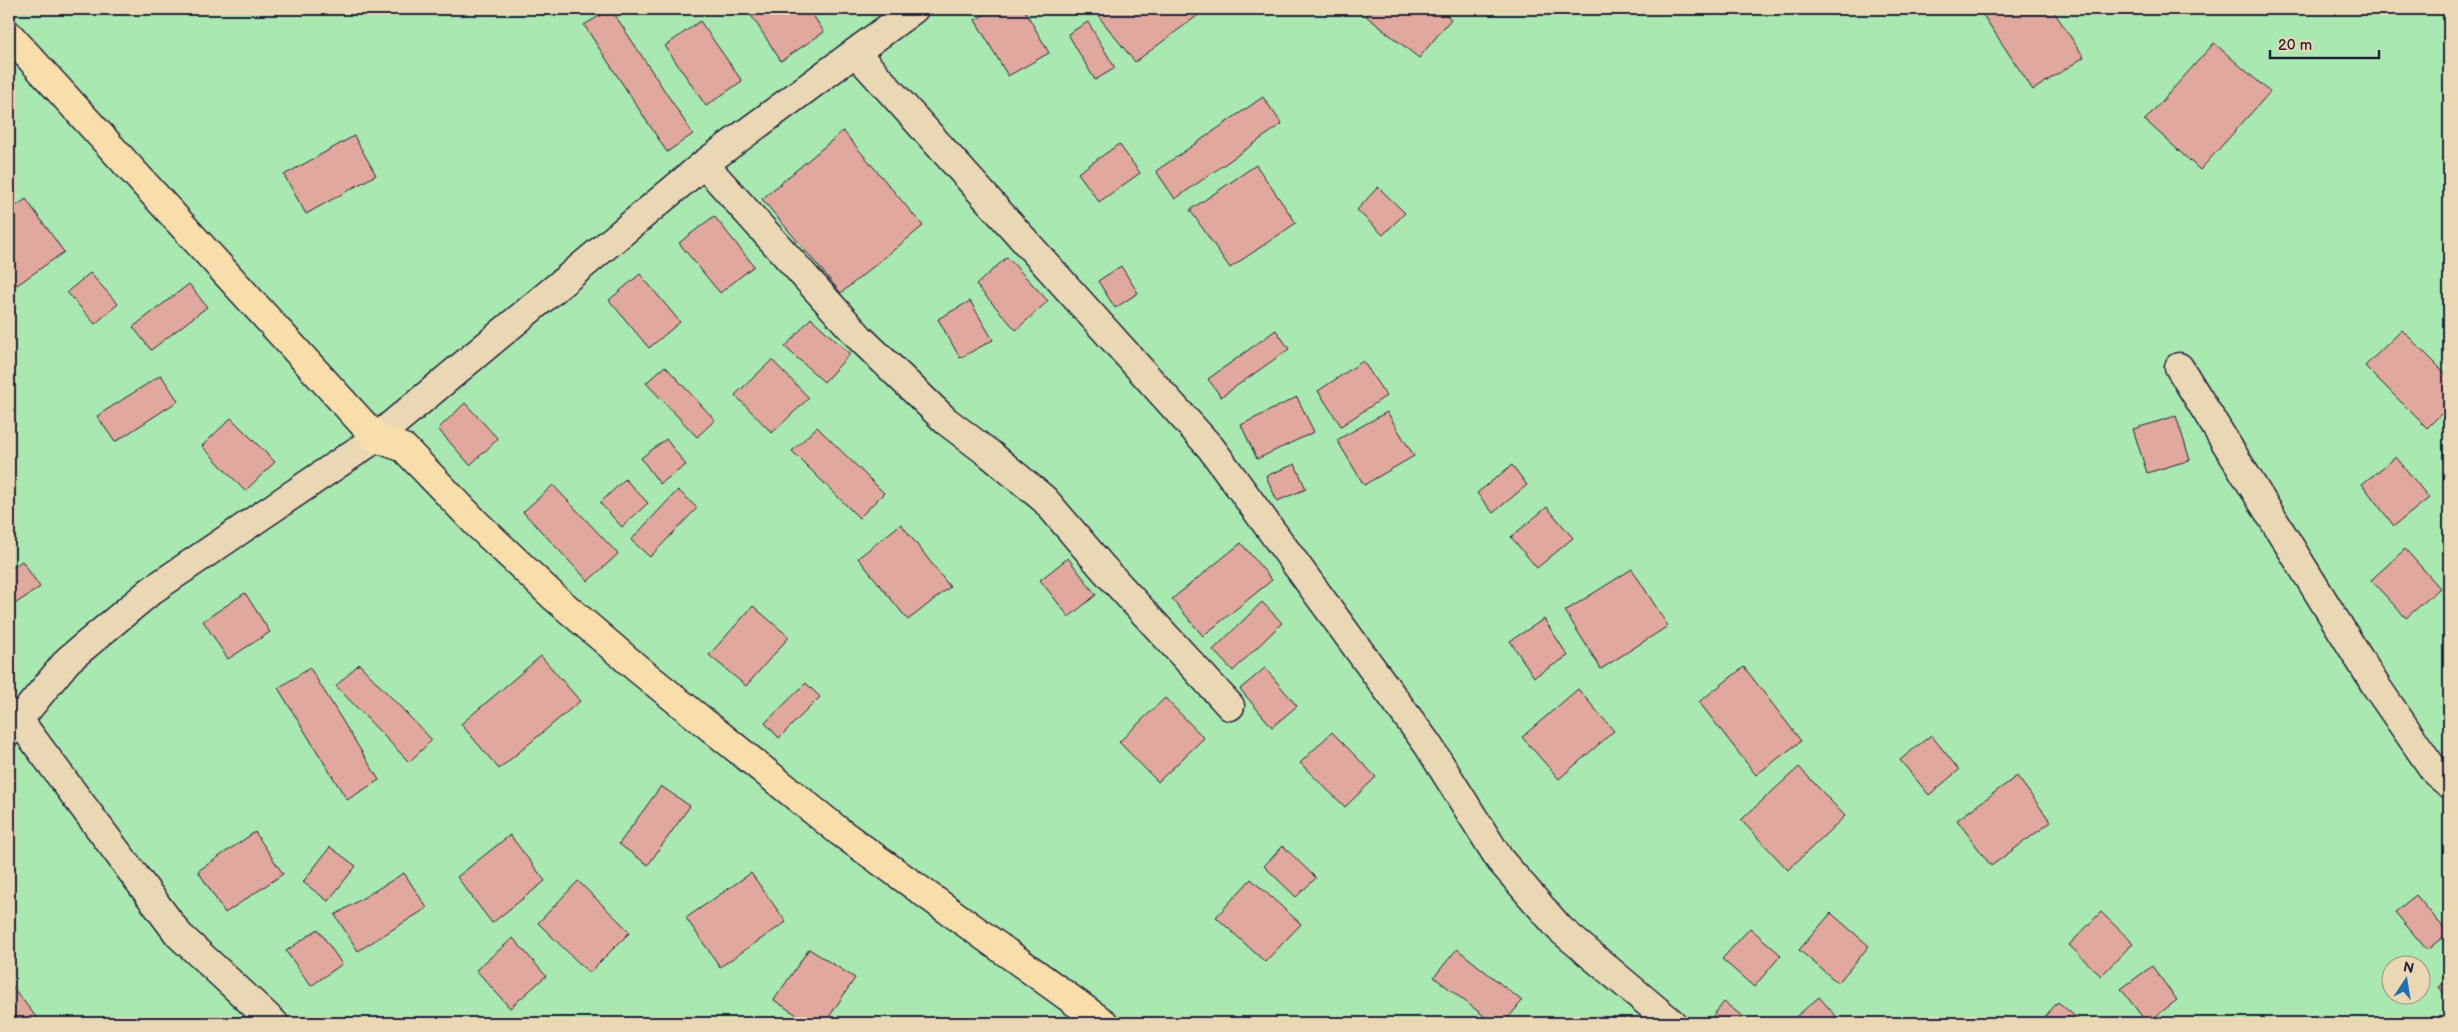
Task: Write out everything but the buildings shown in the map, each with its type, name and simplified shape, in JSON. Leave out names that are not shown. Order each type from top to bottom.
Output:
[{"type":"main road","points":[[9,35],[376,438],[404,448],[478,525],[554,597],[840,832],[1104,1023]]},
{"type":"street","points":[[274,1023],[179,935],[12,722],[68,660],[152,590],[376,438],[704,164],[914,9]]},
{"type":"street","points":[[856,53],[1212,448],[1428,745],[1500,860],[1560,929],[1672,1023]]},
{"type":"street","points":[[704,164],[861,339],[946,421],[992,455],[1045,500],[1103,568],[1230,706]]},
{"type":"street","points":[[2179,366],[2376,686],[2436,773],[2449,784]]},
{"type":"green space","points":[[9,9],[2449,9],[2449,1023],[9,1023]]}]
